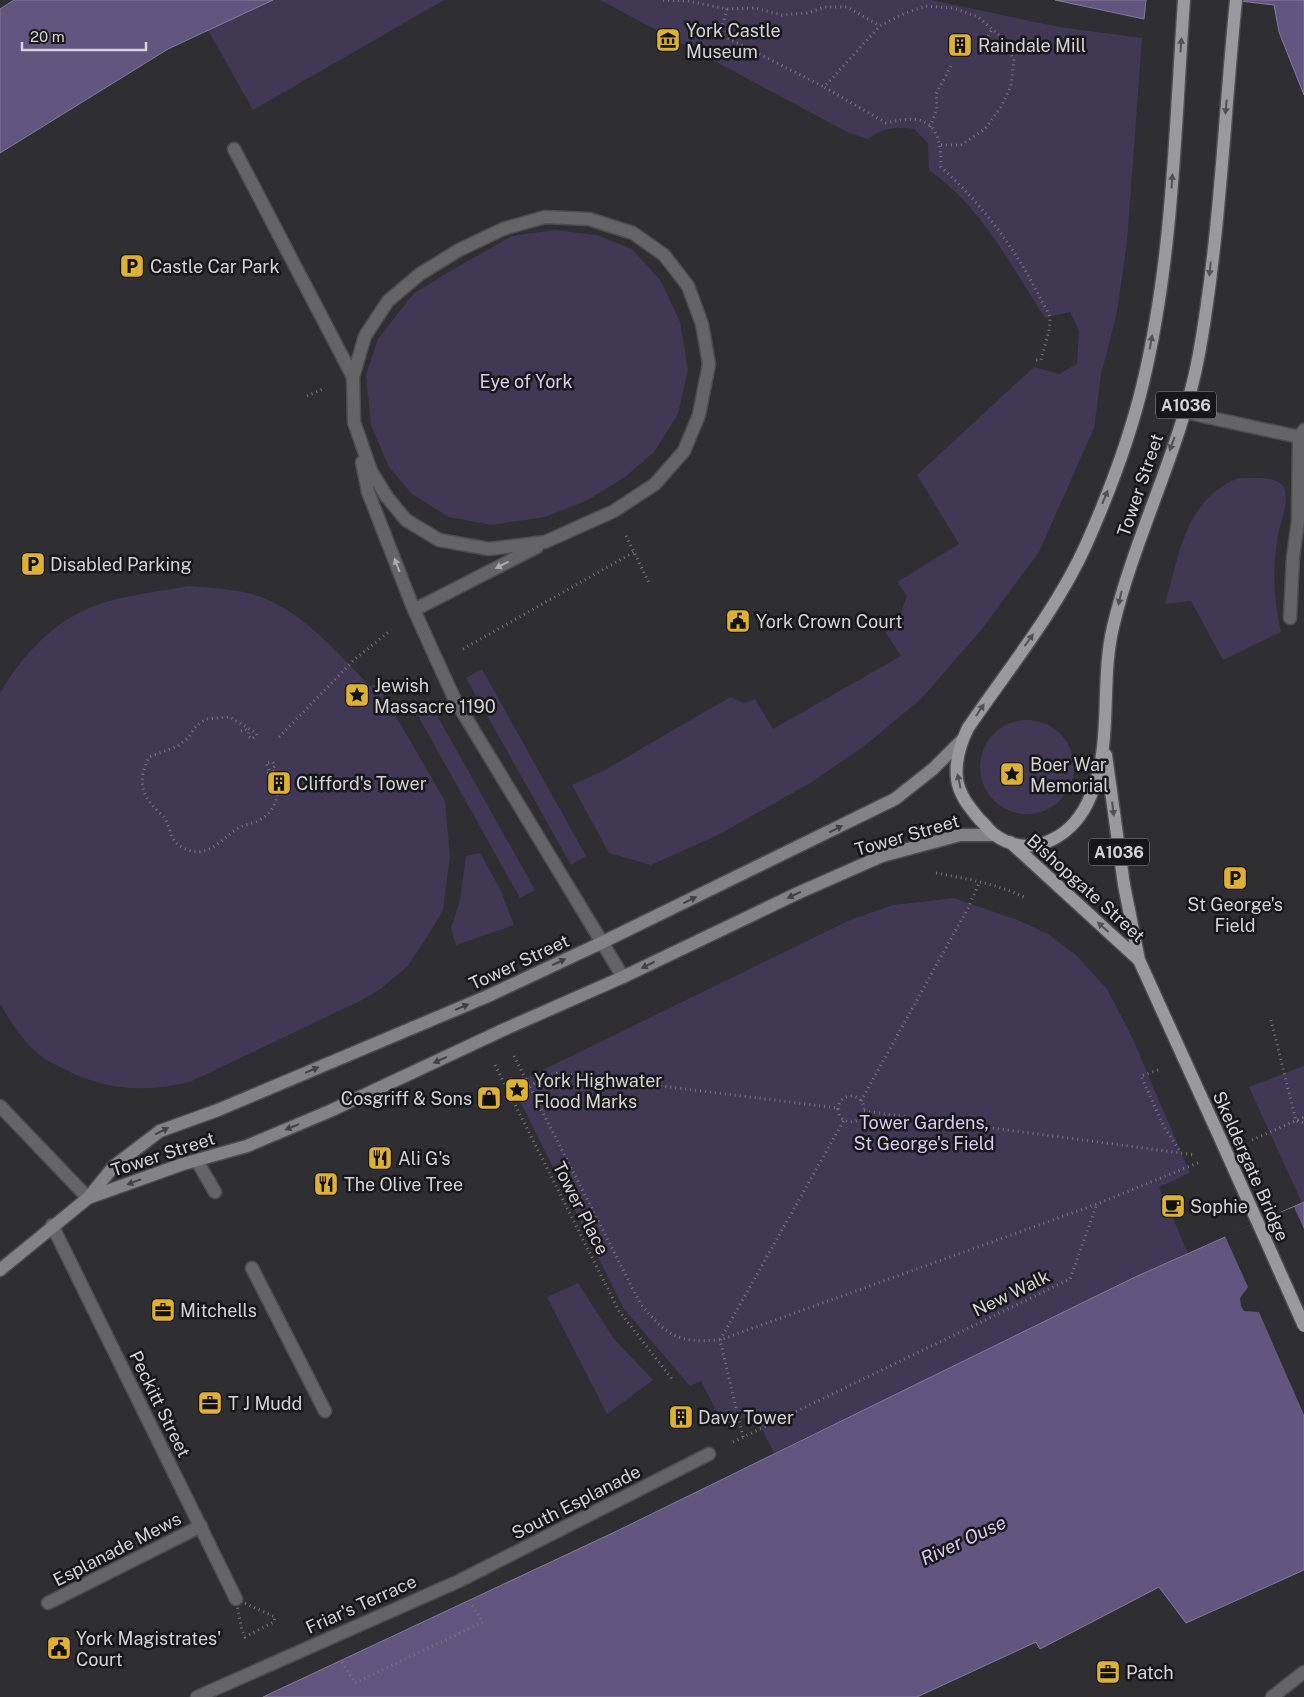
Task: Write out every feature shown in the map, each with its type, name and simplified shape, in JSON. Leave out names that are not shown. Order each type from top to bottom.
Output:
[{"type":"main road","name":"Tower Street","points":[[88,1198],[114,1166],[160,1131],[218,1110],[488,996],[603,942],[896,799],[933,769],[961,741],[1001,680],[1054,606],[1085,545],[1119,463],[1144,383],[1170,220],[1184,0]]},
{"type":"main road","name":"Tower Street","points":[[1105,743],[1112,633],[1122,590],[1184,412],[1199,355],[1208,291],[1236,0]]},
{"type":"main road","name":"A1036","points":[[961,741],[957,762],[957,782],[968,806],[994,835],[1022,845],[1046,843],[1056,839],[1076,822],[1098,777],[1105,743]]},
{"type":"main road","name":"Bishopgate Street","points":[[1105,743],[1124,886],[1139,960],[1167,1021]]},
{"type":"main road","name":"Tower Street","points":[[88,1198],[196,1161],[247,1146],[330,1112],[482,1040],[623,977],[798,893],[882,856],[960,835],[994,835]]},
{"type":"main road","name":"Bishopgate Street","points":[[1010,842],[1139,960]]},
{"type":"main road","name":"Skeldergate Bridge","points":[[1167,1021],[1304,1326]]},
{"type":"main road","points":[[0,1270],[52,1225],[88,1198]]},
{"type":"street","points":[[234,149],[354,377]]},
{"type":"street","points":[[414,610],[546,542],[625,506],[655,484],[684,451],[699,415],[709,364],[702,324],[688,286],[664,255],[633,232],[589,219],[545,217],[503,229],[459,250],[420,274],[388,302],[365,336],[354,377],[354,422],[368,492],[414,610],[454,698],[623,977]]},
{"type":"street","points":[[1184,412],[1302,435],[1298,521],[1293,557],[1290,618]]},
{"type":"street","points":[[354,422],[371,470],[387,497],[406,520],[439,540],[489,549],[546,542]]},
{"type":"street","points":[[0,1106],[88,1198]]},
{"type":"street","points":[[196,1161],[215,1192]]},
{"type":"street","name":"Peckitt Street","points":[[52,1225],[236,1599]]},
{"type":"street","points":[[252,1268],[326,1411]]},
{"type":"street","name":"South Esplanade","points":[[459,1581],[709,1454]]},
{"type":"street","name":"Esplanade Mews","points":[[48,1603],[201,1526]]},
{"type":"street","name":"Friar's Terrace","points":[[197,1697],[459,1581]]},
{"type":"street","points":[[1272,1697],[1304,1672]]},
{"type":"path","points":[[663,0],[688,1],[726,9],[755,8],[782,15],[807,14],[825,7],[847,7],[880,26]]},
{"type":"path","points":[[824,87],[880,26],[925,6],[954,8],[978,17],[1000,36],[1014,59],[1011,86],[1001,108],[985,129],[962,145],[941,144]]},
{"type":"path","points":[[726,9],[720,34],[824,87],[886,123],[904,119],[921,120],[937,132],[941,144],[941,167],[965,189],[1005,241],[1035,288],[1050,317],[1048,333],[1040,360],[1036,360]]},
{"type":"path","points":[[988,36],[992,29]]},
{"type":"path","points":[[930,127],[937,109],[936,94],[951,66]]},
{"type":"path","points":[[626,536],[650,585]]},
{"type":"path","points":[[438,663],[634,552]]},
{"type":"path","points":[[279,738],[354,660],[414,610]]},
{"type":"path","points":[[241,731],[245,729],[251,732],[240,721],[230,717],[206,719],[196,726],[188,738],[178,746],[149,757],[142,770],[145,798],[153,808],[162,814],[169,826],[172,838],[179,846],[202,851],[218,846],[237,828],[263,819],[273,806],[280,789],[278,779],[271,769],[266,774]]},
{"type":"path","points":[[929,871],[980,881],[1011,890],[1028,899]]},
{"type":"path","points":[[861,1101],[968,908],[980,881]]},
{"type":"path","points":[[1272,1020],[1296,1121]]},
{"type":"path","name":"Tower Place","points":[[482,1040],[619,1311],[672,1379]]},
{"type":"path","points":[[514,1057],[640,1303],[658,1326],[677,1338],[699,1341],[720,1340],[1097,1204],[1203,1161]]},
{"type":"path","points":[[864,1111],[1180,1152],[1164,1127],[1141,1076],[1162,1069]]},
{"type":"path","points":[[529,1086],[557,1072],[838,1108]]},
{"type":"path","points":[[838,1108],[846,1097],[856,1097],[861,1101],[864,1111]]},
{"type":"path","points":[[838,1108],[844,1120]]},
{"type":"path","points":[[844,1120],[855,1121],[864,1111]]},
{"type":"path","points":[[1245,1143],[1304,1117]]},
{"type":"path","points":[[720,1340],[844,1120]]},
{"type":"path","points":[[1296,1121],[1304,1123]]},
{"type":"path","name":"New Walk","points":[[720,1340],[743,1437],[1070,1279],[1097,1204]]},
{"type":"path","points":[[341,1662],[355,1683],[372,1675],[483,1622],[470,1601]]},
{"type":"path","points":[[245,1637],[274,1622]]},
{"type":"green space","points":[[273,0],[444,0],[253,110],[208,30]]},
{"type":"green space","points":[[600,0],[931,0],[1059,27],[1142,38],[1127,242],[1117,312],[1101,375],[1094,428],[1039,552],[982,629],[921,699],[868,743],[812,782],[718,835],[651,865],[609,853],[572,785],[605,770],[730,697],[744,703],[755,699],[773,729],[901,656],[882,627],[900,615],[907,596],[897,582],[959,544],[917,475],[1034,367],[1059,374],[1077,364],[1079,331],[1070,312],[1045,318],[980,219],[948,185],[929,170],[928,143],[914,129],[890,129],[868,139],[849,133]]},
{"type":"green space","name":"Eye of York","points":[[555,230],[597,235],[632,249],[661,281],[680,322],[688,370],[678,414],[654,452],[625,477],[586,501],[545,517],[492,525],[449,517],[412,494],[389,467],[371,425],[366,375],[378,339],[414,293],[512,236]]},
{"type":"green space","points":[[1238,478],[1273,480],[1285,489],[1286,500],[1279,530],[1274,569],[1276,607],[1281,632],[1223,660],[1191,601],[1165,604],[1180,548],[1195,515],[1206,500],[1220,488]]},
{"type":"green space","points":[[188,586],[227,589],[246,593],[264,598],[280,606],[308,625],[370,686],[377,684],[445,801],[450,856],[443,910],[407,967],[380,989],[362,1000],[192,1081],[158,1088],[124,1088],[92,1081],[76,1075],[44,1058],[23,1038],[0,1004],[0,693],[18,665],[40,641],[65,621],[79,613],[117,599]]},
{"type":"green space","points":[[482,669],[586,856],[571,865],[466,678]]},
{"type":"green space","points":[[429,701],[535,890],[520,898],[413,707]]},
{"type":"green space","points":[[1027,720],[1045,724],[1060,734],[1070,749],[1074,767],[1070,785],[1060,800],[1045,810],[1027,814],[1009,810],[994,800],[984,785],[980,767],[984,749],[994,734],[1009,724]]},
{"type":"green space","points":[[480,853],[500,889],[514,925],[456,945],[451,928],[460,900],[466,856]]},
{"type":"green space","name":"Tower Gardens, St George's Field","points":[[954,898],[1020,921],[1048,934],[1076,955],[1107,989],[1131,1035],[1190,1173],[1159,1187],[1188,1253],[774,1453],[754,1413],[724,1426],[701,1381],[690,1386],[624,1309],[512,1085],[850,920],[893,905]]},
{"type":"green space","points":[[1304,1066],[1304,1202],[1302,1203],[1249,1087]]},
{"type":"green space","points":[[578,1283],[614,1339],[653,1380],[607,1414],[547,1297]]},
{"type":"water","points":[[14,0],[273,0],[168,49],[0,153],[0,9]]},
{"type":"water","points":[[1055,0],[1146,0],[1144,19]]},
{"type":"water","points":[[1231,0],[1304,0],[1304,95],[1279,32],[1274,5]]},
{"type":"water","name":"River Ouse","points":[[1304,1202],[1304,1570],[1186,1623],[1159,1587],[1040,1649],[1036,1642],[917,1697],[263,1697],[619,1530],[1133,1278]]},
{"type":"pier","points":[[1294,1207],[1304,1229],[1304,1415],[1259,1312],[1244,1311],[1241,1306],[1240,1298],[1248,1287],[1225,1236]]},
{"type":"place","name":"York Castle Museum","points":[[668,40]]},
{"type":"place","name":"Raindale Mill","points":[[960,45]]},
{"type":"place","name":"Castle Car Park","points":[[132,266]]},
{"type":"place","name":"Disabled Parking","points":[[33,564]]},
{"type":"place","name":"York Crown Court","points":[[738,621]]},
{"type":"place","name":"Jewish Massacre 1190","points":[[357,695]]},
{"type":"place","name":"Boer War Memorial","points":[[1012,774]]},
{"type":"place","name":"Clifford's Tower","points":[[279,783]]},
{"type":"place","name":"St George's Field","points":[[1235,878]]},
{"type":"place","name":"York Highwater Flood Marks","points":[[517,1090]]},
{"type":"place","name":"Cosgriff & Sons","points":[[489,1098]]},
{"type":"place","name":"Ali G's","points":[[380,1158]]},
{"type":"place","name":"The Olive Tree","points":[[326,1184]]},
{"type":"place","name":"Sophie","points":[[1173,1206]]},
{"type":"place","name":"Mitchells","points":[[163,1310]]},
{"type":"place","name":"T J Mudd","points":[[210,1403]]},
{"type":"place","name":"Davy Tower","points":[[681,1417]]},
{"type":"place","name":"York Magistrates' Court","points":[[59,1648]]},
{"type":"place","name":"Patch","points":[[1108,1672]]}]
